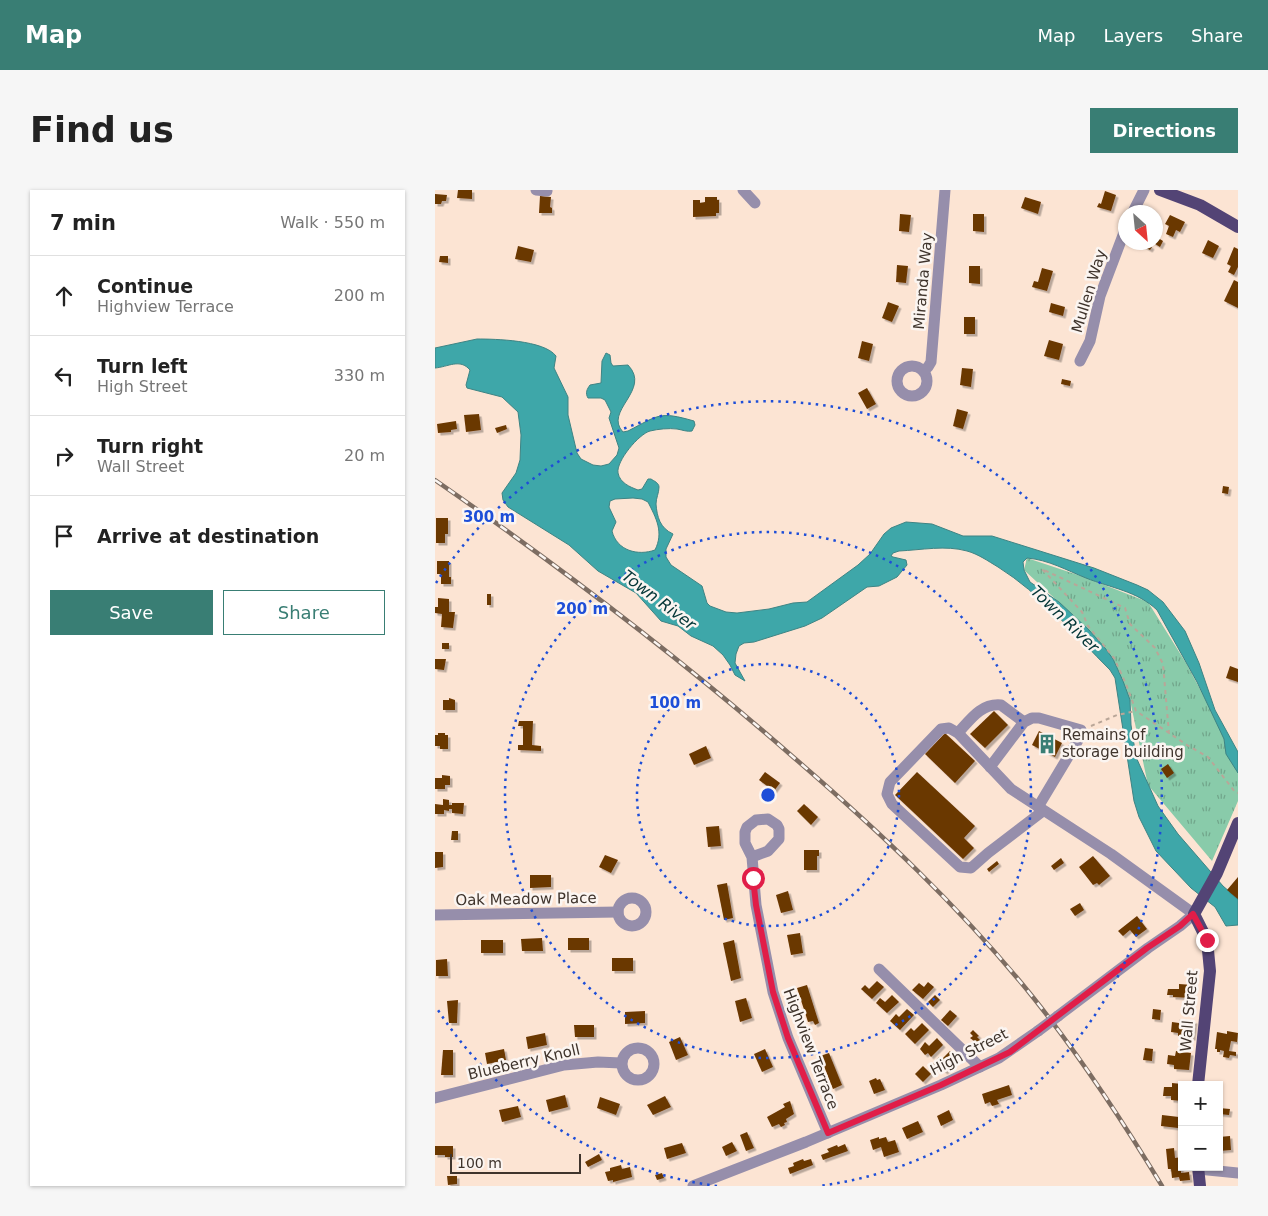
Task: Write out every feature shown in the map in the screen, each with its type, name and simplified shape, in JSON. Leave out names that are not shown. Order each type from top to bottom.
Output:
[{"type":"main road","points":[[1161,190],[1200,205],[1238,226]]},
{"type":"main road","name":"High Street","points":[[1193,914],[1217,873],[1238,823]]},
{"type":"main road","name":"Wall Street","points":[[1193,914],[1207,940],[1210,971],[1198,1081]]},
{"type":"main road","points":[[1198,1171],[1200,1186]]},
{"type":"street","points":[[536,190],[547,190]]},
{"type":"street","points":[[743,190],[755,203]]},
{"type":"street","name":"Miranda Way","points":[[923,371],[929,367],[931,362],[945,190]]},
{"type":"street","points":[[1136,205],[1144,190]]},
{"type":"street","name":"Mullen Way","points":[[1080,361],[1090,341],[1100,296],[1118,248]]},
{"type":"street","points":[[958,733],[977,712],[988,706],[1001,705],[1024,722]]},
{"type":"street","points":[[990,767],[1024,722],[1032,718],[1039,718],[1081,730],[1082,732],[1041,809],[971,868],[960,867],[892,804],[887,794],[890,782],[941,729],[949,728],[958,733],[990,767],[1011,789],[1041,809],[1119,859],[1193,914]]},
{"type":"street","name":"Highview Terrace","points":[[752,857],[756,905],[773,992],[791,1046],[828,1133]]},
{"type":"street","name":"Oak Meadow Place","points":[[435,915],[618,912]]},
{"type":"street","name":"High Street","points":[[693,1186],[828,1133],[925,1092],[1010,1052],[1147,948],[1180,926],[1193,914]]},
{"type":"street","points":[[879,969],[980,1067]]},
{"type":"street","name":"Blueberry Knoll","points":[[435,1098],[564,1066],[598,1062],[621,1063]]},
{"type":"street","points":[[1222,1171],[1238,1173]]},
{"type":"path","points":[[1169,734],[1163,664],[1155,648],[1130,624],[1125,608],[1043,569],[1082,612],[1088,626],[1114,658],[1126,684],[1135,712],[1169,734],[1208,756],[1235,792],[1238,793]]},
{"type":"path","points":[[1081,730],[1117,715],[1135,712]]},
{"type":"green space","points":[[1027,558],[1084,577],[1148,602],[1186,663],[1238,760],[1238,801],[1212,861],[1148,785],[1130,700],[1113,659],[1065,608],[1024,570]]},
{"type":"water","name":"Town River","points":[[485,339],[530,344],[550,351],[556,356],[554,368],[568,397],[568,415],[577,453],[581,459],[593,465],[609,464],[617,455],[619,448],[609,418],[611,412],[605,400],[601,398],[588,398],[587,394],[590,385],[601,383],[602,361],[606,353],[610,355],[613,366],[628,365],[634,374],[635,383],[632,392],[619,416],[618,424],[623,432],[659,416],[673,416],[694,421],[695,425],[692,431],[667,429],[653,430],[645,433],[624,455],[618,468],[618,473],[623,482],[638,490],[642,489],[648,479],[658,484],[656,504],[658,518],[665,529],[673,534],[666,549],[666,557],[671,565],[702,586],[707,603],[710,606],[726,612],[737,613],[807,602],[858,565],[870,554],[884,534],[891,528],[906,522],[932,524],[963,536],[992,536],[1094,568],[1148,590],[1163,602],[1185,631],[1199,663],[1215,710],[1238,752],[1238,773],[1226,754],[1224,739],[1197,682],[1157,610],[1132,594],[1050,563],[1027,558],[1023,562],[1024,570],[1030,582],[1059,602],[1089,630],[1113,659],[1130,700],[1131,725],[1136,757],[1158,806],[1178,834],[1223,886],[1238,899],[1238,925],[1226,926],[1215,907],[1191,888],[1156,851],[1139,817],[1134,801],[1115,678],[1110,670],[1057,615],[1014,578],[979,556],[959,549],[933,548],[893,553],[891,556],[906,560],[907,565],[897,577],[879,586],[867,587],[822,618],[805,626],[739,646],[735,663],[745,681],[735,675],[723,655],[713,646],[691,636],[678,626],[661,621],[636,593],[598,571],[569,545],[508,507],[503,500],[502,493],[516,473],[520,460],[521,435],[518,412],[502,397],[467,388],[470,370],[466,366],[454,364],[435,368],[435,348]],"holes":[[[615,499],[642,499],[648,502],[656,519],[659,537],[655,550],[635,552],[623,547],[615,538],[612,531],[616,522],[609,507],[610,501]]]},
{"type":"building","points":[[458,190],[472,190],[472,199],[457,198]]},
{"type":"building","points":[[1105,191],[1116,195],[1111,211],[1097,207],[1099,203],[1101,204]]},
{"type":"building","points":[[435,194],[447,195],[446,201],[442,201],[441,204],[435,204]]},
{"type":"building","points":[[540,196],[551,197],[550,207],[552,208],[552,213],[539,213]]},
{"type":"building","points":[[705,197],[717,197],[717,200],[719,200],[719,213],[716,213],[716,216],[693,217],[693,200],[700,200],[700,203],[705,202]]},
{"type":"building","points":[[1025,197],[1041,202],[1038,214],[1021,208]]},
{"type":"building","points":[[900,214],[911,215],[909,232],[899,231]]},
{"type":"building","points":[[973,214],[984,214],[984,232],[973,231]]},
{"type":"building","points":[[1170,215],[1185,222],[1180,232],[1176,230],[1173,237],[1166,234],[1169,226],[1165,224]]},
{"type":"building","points":[[1208,240],[1219,246],[1213,258],[1202,253]]},
{"type":"building","points":[[518,246],[534,250],[531,262],[515,259]]},
{"type":"building","points":[[1234,247],[1238,249],[1238,267],[1234,275],[1228,272],[1231,266],[1227,264]]},
{"type":"building","points":[[440,256],[448,256],[448,263],[439,262]]},
{"type":"building","points":[[897,265],[908,266],[906,283],[896,282]]},
{"type":"building","points":[[969,266],[980,266],[980,284],[969,283]]},
{"type":"building","points":[[1042,268],[1053,271],[1047,291],[1032,287],[1034,281],[1038,282]]},
{"type":"building","points":[[1234,280],[1238,282],[1238,308],[1224,301]]},
{"type":"building","points":[[888,302],[899,306],[892,322],[882,318]]},
{"type":"building","points":[[1051,303],[1065,307],[1063,316],[1049,312]]},
{"type":"building","points":[[964,317],[975,317],[975,334],[964,334]]},
{"type":"building","points":[[1049,340],[1063,344],[1059,360],[1044,356]]},
{"type":"building","points":[[862,341],[873,344],[869,361],[858,358]]},
{"type":"building","points":[[962,368],[973,369],[971,387],[960,385]]},
{"type":"building","points":[[1062,379],[1071,381],[1070,386],[1061,384]]},
{"type":"building","points":[[867,388],[876,404],[867,409],[858,393]]},
{"type":"building","points":[[957,409],[968,412],[963,429],[953,426]]},
{"type":"building","points":[[479,414],[481,430],[466,432],[464,415]]},
{"type":"building","points":[[456,421],[457,429],[451,430],[451,432],[438,433],[437,424]]},
{"type":"building","points":[[506,425],[507,429],[497,433],[495,428]]},
{"type":"building","points":[[1223,486],[1229,487],[1228,494],[1222,493]]},
{"type":"building","points":[[436,518],[448,518],[448,534],[445,534],[445,543],[436,543]]},
{"type":"building","points":[[437,561],[449,561],[451,584],[441,584],[441,574],[437,574]]},
{"type":"building","points":[[487,594],[491,594],[491,605],[487,605]]},
{"type":"building","points":[[438,598],[449,599],[449,612],[455,612],[453,628],[441,627],[442,614],[435,613],[435,607],[438,607]]},
{"type":"building","points":[[442,643],[449,643],[449,649],[442,649]]},
{"type":"building","points":[[435,659],[446,659],[444,670],[435,669]]},
{"type":"building","points":[[1230,666],[1238,669],[1238,682],[1226,678]]},
{"type":"building","points":[[449,698],[455,700],[455,710],[443,710],[443,700],[449,700]]},
{"type":"building","points":[[994,711],[1008,725],[985,748],[970,734]]},
{"type":"building","points":[[519,721],[533,721],[532,745],[541,746],[541,751],[518,750],[518,745],[523,745],[523,726],[518,726]]},
{"type":"building","name":"Remains of storage building","points":[[1039,731],[1062,743],[1055,757],[1032,745]]},
{"type":"building","points":[[438,733],[448,735],[448,749],[440,749],[440,746],[435,746],[435,735],[438,735]]},
{"type":"building","points":[[945,733],[975,761],[955,783],[925,754]]},
{"type":"building","points":[[706,746],[711,758],[694,765],[689,754]]},
{"type":"building","points":[[1168,764],[1174,773],[1167,778],[1161,769]]},
{"type":"building","points":[[765,772],[780,783],[774,791],[759,780]]},
{"type":"building","points":[[917,772],[975,826],[964,838],[974,848],[963,859],[895,795]]},
{"type":"building","points":[[442,775],[450,776],[450,785],[445,785],[445,789],[435,789],[435,778],[442,778]]},
{"type":"building","points":[[443,799],[449,800],[449,805],[452,805],[452,803],[464,803],[463,814],[452,813],[452,809],[449,809],[449,811],[444,810],[444,814],[435,814],[435,804],[443,805]]},
{"type":"building","points":[[804,804],[818,817],[811,825],[797,811]]},
{"type":"building","points":[[719,826],[721,846],[708,847],[706,827]]},
{"type":"building","points":[[452,831],[458,831],[458,840],[451,840]]},
{"type":"building","points":[[804,850],[819,850],[817,870],[804,870]]},
{"type":"building","points":[[435,852],[443,852],[443,867],[435,868]]},
{"type":"building","points":[[605,855],[618,860],[611,873],[599,867]]},
{"type":"building","points":[[1093,856],[1110,876],[1099,885],[1097,883],[1093,885],[1079,867]]},
{"type":"building","points":[[1061,858],[1064,863],[1054,870],[1051,866]]},
{"type":"building","points":[[997,861],[999,864],[989,872],[987,869]]},
{"type":"building","points":[[530,875],[551,875],[551,887],[530,888]]},
{"type":"building","points":[[1238,877],[1238,899],[1227,890]]},
{"type":"building","points":[[727,883],[733,918],[724,920],[717,885]]},
{"type":"building","points":[[788,891],[793,910],[781,913],[776,895]]},
{"type":"building","points":[[1080,903],[1084,910],[1075,916],[1070,909]]},
{"type":"building","points":[[1137,916],[1147,929],[1136,937],[1130,930],[1123,936],[1118,931]]},
{"type":"building","points":[[800,933],[803,953],[791,955],[787,935]]},
{"type":"building","points":[[542,938],[543,951],[522,951],[521,939]]},
{"type":"building","points":[[568,938],[589,938],[589,950],[568,950]]},
{"type":"building","points":[[481,940],[503,940],[503,953],[481,953]]},
{"type":"building","points":[[734,940],[741,978],[731,981],[723,943]]},
{"type":"building","points":[[612,958],[633,958],[633,971],[612,971]]},
{"type":"building","points":[[447,959],[448,976],[436,976],[436,960]]},
{"type":"building","points":[[877,981],[884,987],[872,999],[861,989],[865,985],[869,989]]},
{"type":"building","points":[[928,982],[934,987],[923,999],[912,990],[919,983],[924,987]]},
{"type":"building","points":[[1179,984],[1193,985],[1192,998],[1167,995],[1168,989],[1179,989]]},
{"type":"building","points":[[807,985],[819,1023],[815,1025],[813,1021],[808,1022],[797,988]]},
{"type":"building","points":[[892,995],[899,1002],[887,1013],[876,1003],[880,998],[885,1002]]},
{"type":"building","points":[[935,995],[940,1000],[933,1007],[928,1002]]},
{"type":"building","points":[[746,998],[752,1018],[740,1022],[735,1001]]},
{"type":"building","points":[[458,1000],[457,1023],[449,1023],[447,1001]]},
{"type":"building","points":[[907,1009],[914,1015],[900,1030],[890,1021],[896,1014],[899,1017]]},
{"type":"building","points":[[1153,1009],[1161,1010],[1160,1020],[1152,1019]]},
{"type":"building","points":[[950,1010],[957,1016],[948,1026],[941,1020]]},
{"type":"building","points":[[645,1011],[645,1023],[625,1024],[625,1012]]},
{"type":"building","points":[[1180,1019],[1195,1021],[1193,1038],[1178,1036],[1178,1033],[1171,1032],[1172,1022],[1179,1023]]},
{"type":"building","points":[[922,1023],[929,1030],[915,1044],[905,1034],[911,1028],[914,1031]]},
{"type":"building","points":[[574,1025],[594,1025],[594,1037],[575,1037]]},
{"type":"building","points":[[973,1030],[985,1045],[981,1049],[977,1045],[974,1048],[970,1045],[974,1041],[970,1038],[973,1036],[970,1033]]},
{"type":"building","points":[[1227,1031],[1238,1033],[1237,1042],[1231,1041],[1229,1051],[1236,1052],[1236,1056],[1230,1055],[1229,1058],[1223,1057],[1224,1051],[1220,1050],[1220,1052],[1217,1052],[1217,1049],[1215,1049],[1217,1032],[1227,1034]]},
{"type":"building","points":[[545,1033],[547,1045],[528,1049],[526,1037]]},
{"type":"building","points":[[680,1037],[688,1055],[676,1060],[669,1042]]},
{"type":"building","points":[[937,1038],[943,1045],[931,1057],[928,1053],[925,1055],[920,1049],[925,1042],[929,1046]]},
{"type":"building","points":[[1145,1048],[1153,1049],[1152,1061],[1143,1060]]},
{"type":"building","points":[[504,1049],[506,1060],[487,1064],[485,1053]]},
{"type":"building","points":[[765,1049],[773,1067],[762,1072],[754,1054]]},
{"type":"building","points":[[443,1050],[453,1050],[453,1075],[441,1075]]},
{"type":"building","points":[[950,1051],[958,1059],[945,1072],[941,1068],[938,1071],[932,1065],[939,1057],[942,1059]]},
{"type":"building","points":[[1176,1051],[1191,1053],[1189,1070],[1174,1069],[1174,1065],[1167,1064],[1168,1055],[1175,1056]]},
{"type":"building","points":[[829,1053],[842,1085],[833,1089],[820,1056]]},
{"type":"building","points":[[923,1066],[931,1074],[923,1082],[915,1074]]},
{"type":"building","points":[[876,1078],[877,1080],[880,1079],[885,1090],[874,1094],[869,1081]]},
{"type":"building","points":[[1172,1083],[1178,1084],[1178,1101],[1171,1100],[1171,1096],[1163,1096],[1164,1087],[1172,1087]]},
{"type":"building","points":[[1009,1085],[1012,1095],[997,1100],[999,1104],[992,1106],[990,1102],[985,1104],[982,1094]]},
{"type":"building","points":[[565,1095],[568,1107],[549,1112],[546,1100]]},
{"type":"building","points":[[665,1096],[671,1107],[653,1115],[647,1105]]},
{"type":"building","points":[[600,1097],[620,1104],[616,1115],[597,1108]]},
{"type":"building","points":[[790,1101],[794,1114],[786,1119],[785,1125],[781,1127],[779,1124],[772,1127],[767,1117],[785,1107],[783,1104]]},
{"type":"building","points":[[518,1106],[521,1117],[502,1122],[499,1110]]},
{"type":"building","points":[[1223,1108],[1230,1109],[1229,1115],[1223,1114]]},
{"type":"building","points":[[949,1110],[953,1120],[941,1126],[937,1116]]},
{"type":"building","points":[[1162,1115],[1178,1117],[1178,1128],[1161,1126]]},
{"type":"building","points":[[918,1121],[923,1132],[907,1139],[902,1128]]},
{"type":"building","points":[[747,1132],[754,1148],[746,1151],[740,1135]]},
{"type":"building","points":[[1230,1136],[1231,1150],[1223,1151],[1223,1137]]},
{"type":"building","points":[[879,1137],[879,1139],[886,1137],[888,1142],[895,1140],[899,1152],[884,1157],[881,1147],[873,1150],[870,1140]]},
{"type":"building","points":[[732,1142],[737,1151],[726,1156],[722,1147]]},
{"type":"building","points":[[682,1143],[686,1153],[667,1159],[664,1148]]},
{"type":"building","points":[[845,1144],[848,1151],[823,1160],[821,1155],[829,1152],[827,1149]]},
{"type":"building","points":[[435,1146],[453,1146],[453,1157],[435,1155]]},
{"type":"building","points":[[1174,1148],[1175,1158],[1178,1158],[1178,1171],[1181,1171],[1181,1173],[1189,1172],[1190,1180],[1180,1181],[1179,1177],[1172,1178],[1171,1169],[1168,1169],[1166,1149]]},
{"type":"building","points":[[599,1154],[602,1160],[588,1167],[585,1162]]},
{"type":"building","points":[[803,1159],[804,1161],[811,1159],[813,1165],[790,1174],[788,1168],[794,1166],[793,1163]]},
{"type":"building","points":[[621,1165],[622,1169],[630,1167],[632,1177],[613,1182],[613,1180],[608,1181],[605,1172],[610,1171],[610,1168]]},
{"type":"building","points":[[662,1173],[664,1178],[657,1180],[655,1175]]},
{"type":"building","points":[[447,1176],[457,1176],[457,1184],[448,1185]]},
{"type":"railway","points":[[435,480],[573,579],[706,683],[824,784],[918,871],[1005,963],[1050,1019],[1100,1089],[1162,1186]]},
{"type":"place","name":"Remains of storage building","points":[[1047,744]]},
{"type":"route","points":[[753,878],[766,964],[773,992],[788,1038],[828,1133],[941,1085],[1010,1052],[1147,948],[1180,926],[1193,914],[1207,940]]}]
